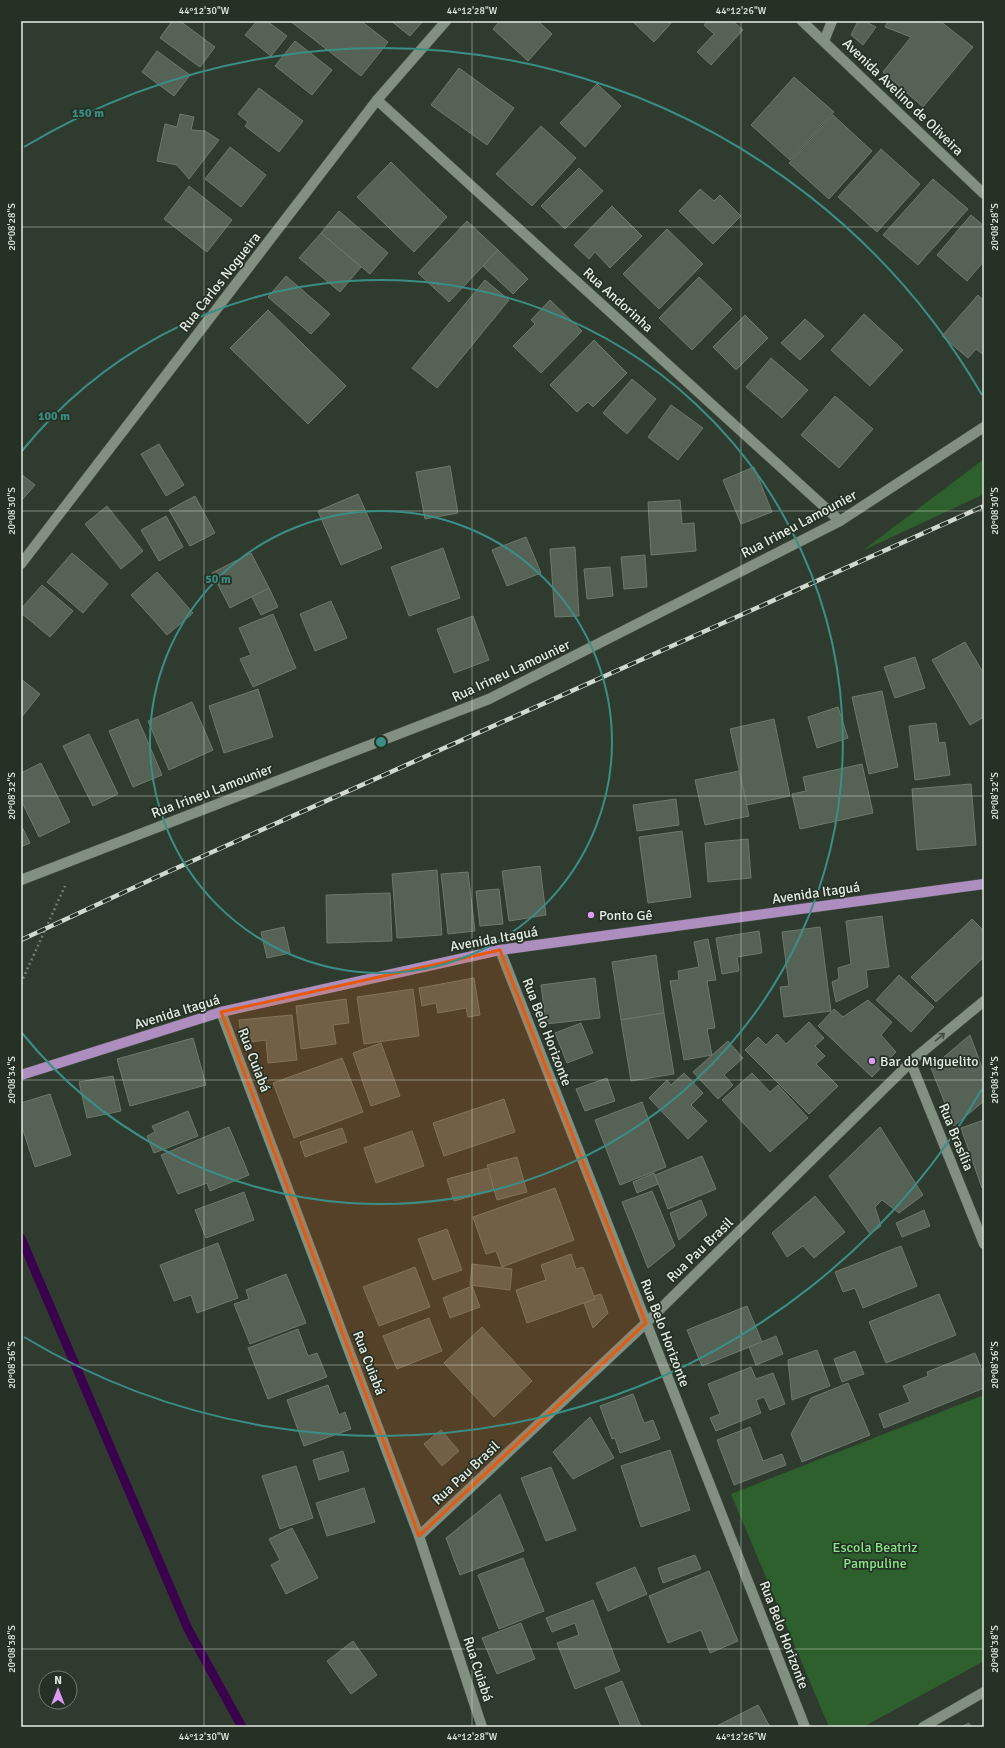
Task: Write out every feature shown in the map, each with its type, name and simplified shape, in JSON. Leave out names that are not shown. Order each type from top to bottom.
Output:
[{"type":"main road","name":"Avenida Itaguá","points":[[21,1075],[221,1012],[500,950],[984,884]]},
{"type":"street","name":"Rua Carlos Nogueira","points":[[21,564],[377,100],[446,21]]},
{"type":"street","name":"Avenida Avelino de Oliveira","points":[[802,21],[984,194]]},
{"type":"street","points":[[824,41],[832,21]]},
{"type":"street","name":"Rua Andorinha","points":[[377,100],[840,521]]},
{"type":"street","name":"Rua Irineu Lamounier","points":[[21,880],[489,699],[840,521],[984,427]]},
{"type":"street","name":"Rua Belo Horizonte","points":[[500,950],[805,1727]]},
{"type":"street","name":"Rua Pau Brasil","points":[[419,1536],[646,1323],[911,1063],[984,1001]]},
{"type":"street","name":"Rua Cuiabá","points":[[221,1012],[419,1536],[482,1727]]},
{"type":"street","name":"Rua Brasília","points":[[911,1063],[984,1244]]},
{"type":"street","points":[[923,1727],[984,1692]]},
{"type":"path","points":[[21,983],[77,858]]},
{"type":"highlighted area","points":[[500,950],[646,1323],[419,1536],[221,1012]]},
{"type":"green space","points":[[984,459],[984,494],[862,551]]},
{"type":"green space","name":"Escola Beatriz Pampuline","points":[[984,1395],[984,1661],[863,1727],[829,1727],[731,1494]]},
{"type":"building","points":[[172,21],[180,21],[215,47],[200,67],[160,38]]},
{"type":"building","points":[[257,21],[267,21],[287,36],[271,56],[245,35]]},
{"type":"building","points":[[290,21],[361,21],[388,42],[361,76]]},
{"type":"building","points":[[391,21],[423,21],[410,36]]},
{"type":"building","points":[[500,21],[538,21],[552,34],[528,61],[493,29]]},
{"type":"building","points":[[632,21],[673,21],[654,42]]},
{"type":"building","points":[[707,21],[733,21],[743,30],[711,65],[697,52],[714,34],[704,25]]},
{"type":"building","points":[[858,21],[864,21],[876,27],[863,45],[851,35]]},
{"type":"building","points":[[888,21],[940,21],[973,47],[923,107],[883,72],[911,37],[885,27]]},
{"type":"building","points":[[295,41],[332,70],[312,95],[275,66]]},
{"type":"building","points":[[157,51],[190,75],[174,96],[142,72]]},
{"type":"building","points":[[459,68],[514,108],[487,145],[431,105]]},
{"type":"building","points":[[794,77],[834,112],[790,160],[751,125]]},
{"type":"building","points":[[597,84],[621,106],[585,147],[560,123]]},
{"type":"building","points":[[259,88],[303,121],[279,152],[245,126],[248,122],[238,114]]},
{"type":"building","points":[[180,114],[194,117],[191,130],[205,131],[219,140],[189,179],[177,165],[157,161],[165,124],[177,127]]},
{"type":"building","points":[[833,115],[872,151],[829,199],[789,163]]},
{"type":"building","points":[[541,126],[576,158],[532,206],[496,174]]},
{"type":"building","points":[[230,147],[266,175],[241,207],[205,179]]},
{"type":"building","points":[[881,149],[920,184],[877,232],[838,197]]},
{"type":"building","points":[[391,162],[447,217],[414,252],[357,197]]},
{"type":"building","points":[[579,168],[603,191],[565,229],[541,206]]},
{"type":"building","points":[[933,179],[968,209],[918,265],[883,235]]},
{"type":"building","points":[[189,186],[232,220],[207,252],[164,219]]},
{"type":"building","points":[[700,189],[714,201],[720,195],[741,216],[713,244],[679,211]]},
{"type":"building","points":[[612,206],[642,236],[610,268],[595,252],[589,259],[574,245]]},
{"type":"building","points":[[339,211],[388,253],[370,274],[321,233]]},
{"type":"building","points":[[971,215],[984,226],[984,261],[967,281],[937,255]]},
{"type":"building","points":[[467,221],[498,250],[449,302],[418,273]]},
{"type":"building","points":[[667,229],[703,264],[659,309],[623,274]]},
{"type":"building","points":[[321,233],[361,267],[340,292],[299,258]]},
{"type":"building","points":[[498,250],[528,279],[513,294],[483,266]]},
{"type":"building","points":[[286,276],[330,314],[311,334],[268,297]]},
{"type":"building","points":[[699,277],[732,309],[692,350],[659,318]]},
{"type":"building","points":[[485,280],[509,300],[437,388],[412,368]]},
{"type":"building","points":[[978,295],[984,301],[984,355],[976,349],[968,358],[942,336]]},
{"type":"building","points":[[550,300],[582,331],[541,373],[513,346],[535,324],[531,320]]},
{"type":"building","points":[[268,310],[346,386],[308,424],[230,348]]},
{"type":"building","points":[[864,314],[903,350],[870,386],[831,350]]},
{"type":"building","points":[[745,315],[768,338],[736,370],[713,347]]},
{"type":"building","points":[[805,319],[824,336],[800,360],[781,343]]},
{"type":"building","points":[[594,340],[627,373],[593,407],[588,402],[577,412],[550,385]]},
{"type":"building","points":[[771,358],[808,390],[782,418],[746,387]]},
{"type":"building","points":[[632,379],[656,399],[627,434],[603,413]]},
{"type":"building","points":[[835,396],[873,429],[839,468],[801,435]]},
{"type":"building","points":[[671,405],[703,428],[678,460],[648,437]]},
{"type":"building","points":[[159,444],[184,485],[166,496],[141,454]]},
{"type":"building","points":[[450,466],[458,513],[425,519],[416,472]]},
{"type":"building","points":[[754,467],[772,512],[741,524],[723,480]]},
{"type":"building","points":[[21,474],[35,485],[21,501]]},
{"type":"building","points":[[358,494],[382,548],[341,565],[318,511]]},
{"type":"building","points":[[195,496],[215,533],[190,546],[169,510]]},
{"type":"building","points":[[680,500],[682,524],[694,523],[696,551],[651,555],[648,502]]},
{"type":"building","points":[[107,506],[143,551],[121,569],[85,524]]},
{"type":"building","points":[[166,516],[183,547],[159,561],[141,530]]},
{"type":"building","points":[[526,537],[541,573],[507,586],[492,550]]},
{"type":"building","points":[[575,547],[579,616],[555,617],[550,549]]},
{"type":"building","points":[[443,548],[460,598],[409,616],[391,567]]},
{"type":"building","points":[[72,553],[108,584],[83,613],[47,582]]},
{"type":"building","points":[[251,553],[269,588],[230,608],[212,573]]},
{"type":"building","points":[[645,555],[647,587],[624,589],[621,557]]},
{"type":"building","points":[[610,567],[613,596],[587,599],[584,569]]},
{"type":"building","points":[[157,572],[193,613],[167,635],[131,595]]},
{"type":"building","points":[[42,585],[73,611],[50,637],[21,613],[21,609]]},
{"type":"building","points":[[269,588],[278,607],[261,615],[252,597]]},
{"type":"building","points":[[331,601],[347,638],[315,651],[300,614]]},
{"type":"building","points":[[273,614],[296,668],[253,687],[240,659],[251,655],[239,628]]},
{"type":"building","points":[[473,616],[489,660],[454,673],[437,629]]},
{"type":"building","points":[[965,642],[984,674],[984,717],[970,725],[932,660]]},
{"type":"building","points":[[915,657],[925,688],[895,698],[884,667]]},
{"type":"building","points":[[21,679],[40,694],[21,718]]},
{"type":"building","points":[[258,689],[273,737],[224,753],[209,706]]},
{"type":"building","points":[[882,691],[898,767],[869,774],[852,697]]},
{"type":"building","points":[[192,702],[213,750],[169,770],[148,721]]},
{"type":"building","points":[[838,707],[848,738],[817,748],[808,717]]},
{"type":"building","points":[[138,719],[162,775],[133,787],[109,731]]},
{"type":"building","points":[[774,719],[790,796],[747,805],[730,729]]},
{"type":"building","points":[[936,723],[939,743],[945,742],[950,775],[915,780],[909,726]]},
{"type":"building","points":[[89,734],[118,794],[93,806],[63,746]]},
{"type":"building","points":[[41,763],[70,822],[39,837],[21,800],[21,773]]},
{"type":"building","points":[[862,764],[873,813],[800,829],[792,794],[806,791],[803,777]]},
{"type":"building","points":[[739,771],[749,816],[705,825],[695,780]]},
{"type":"building","points":[[971,784],[976,845],[917,850],[912,789]]},
{"type":"building","points":[[676,799],[679,825],[637,831],[633,805]]},
{"type":"building","points":[[21,825],[30,843],[21,847]]},
{"type":"building","points":[[682,831],[691,897],[648,903],[639,837]]},
{"type":"building","points":[[748,839],[751,878],[708,882],[705,843]]},
{"type":"building","points":[[540,866],[546,915],[509,921],[502,871]]},
{"type":"building","points":[[437,870],[442,935],[397,938],[392,874]]},
{"type":"building","points":[[468,872],[475,931],[448,934],[441,874]]},
{"type":"building","points":[[499,889],[503,924],[480,926],[476,891]]},
{"type":"building","points":[[390,893],[392,941],[327,943],[326,895]]},
{"type":"building","points":[[882,916],[889,967],[866,970],[868,987],[836,1002],[832,982],[839,979],[838,968],[851,964],[846,921]]},
{"type":"building","points":[[972,919],[984,931],[984,957],[936,1002],[911,977]]},
{"type":"building","points":[[284,927],[290,953],[267,958],[261,932]]},
{"type":"building","points":[[820,927],[831,1011],[784,1017],[780,987],[789,986],[782,932]]},
{"type":"building","points":[[759,931],[762,953],[737,957],[739,971],[722,974],[716,938]]},
{"type":"building","points":[[708,939],[716,980],[707,981],[715,1028],[707,1029],[712,1055],[684,1060],[670,981],[679,980],[678,971],[699,967],[694,942]]},
{"type":"building","points":[[656,955],[664,1013],[621,1020],[612,962]]},
{"type":"building","points":[[899,975],[934,1007],[911,1032],[876,1000]]},
{"type":"building","points":[[474,978],[480,1015],[468,1017],[466,1008],[438,1013],[436,1003],[422,1006],[419,988]]},
{"type":"building","points":[[595,978],[600,1018],[546,1024],[541,985]]},
{"type":"building","points":[[413,989],[419,1036],[364,1044],[357,997]]},
{"type":"building","points":[[346,999],[349,1023],[333,1025],[336,1044],[301,1049],[296,1006]]},
{"type":"building","points":[[868,1000],[892,1022],[881,1035],[896,1052],[872,1077],[818,1026],[834,1009],[843,1017]]},
{"type":"building","points":[[664,1013],[674,1074],[631,1081],[621,1020]]},
{"type":"building","points":[[292,1015],[297,1060],[268,1063],[266,1040],[242,1043],[239,1020]]},
{"type":"building","points":[[809,1022],[824,1038],[815,1046],[825,1056],[816,1064],[838,1086],[809,1114],[745,1050],[758,1037],[766,1045],[777,1034],[786,1044]]},
{"type":"building","points":[[581,1023],[593,1053],[567,1063],[555,1033]]},
{"type":"building","points":[[970,1035],[984,1073],[984,1101],[954,1126],[931,1068]]},
{"type":"building","points":[[193,1038],[206,1085],[130,1106],[117,1059]]},
{"type":"building","points":[[728,1041],[743,1058],[724,1075],[733,1085],[718,1099],[693,1072]]},
{"type":"building","points":[[381,1043],[400,1096],[371,1106],[353,1053]]},
{"type":"building","points":[[342,1058],[363,1112],[294,1138],[273,1083]]},
{"type":"building","points":[[684,1073],[703,1093],[691,1105],[707,1121],[688,1139],[649,1098],[667,1080],[671,1085]]},
{"type":"building","points":[[752,1073],[770,1092],[778,1085],[808,1118],[770,1152],[722,1100]]},
{"type":"building","points":[[113,1076],[121,1111],[87,1118],[79,1082]]},
{"type":"building","points":[[607,1078],[615,1101],[585,1111],[576,1089]]},
{"type":"building","points":[[50,1094],[71,1155],[35,1167],[21,1124],[21,1103]]},
{"type":"building","points":[[504,1099],[515,1132],[444,1156],[433,1123]]},
{"type":"building","points":[[642,1102],[666,1167],[620,1185],[595,1120]]},
{"type":"building","points":[[188,1111],[198,1136],[154,1153],[147,1136],[155,1132],[152,1126]]},
{"type":"building","points":[[984,1120],[984,1187],[982,1188],[961,1128]]},
{"type":"building","points":[[229,1127],[249,1175],[210,1191],[207,1183],[178,1194],[161,1155]]},
{"type":"building","points":[[880,1127],[923,1195],[899,1213],[882,1200],[875,1207],[881,1226],[870,1234],[829,1176]]},
{"type":"building","points":[[342,1128],[347,1142],[305,1157],[300,1142]]},
{"type":"building","points":[[412,1131],[424,1166],[376,1183],[364,1148]]},
{"type":"building","points":[[702,1156],[716,1189],[668,1209],[655,1175]]},
{"type":"building","points":[[517,1157],[527,1192],[497,1200],[487,1165]]},
{"type":"building","points":[[488,1168],[494,1190],[454,1201],[447,1179]]},
{"type":"building","points":[[654,1173],[658,1184],[637,1193],[633,1182]]},
{"type":"building","points":[[555,1188],[574,1240],[502,1267],[496,1251],[486,1254],[473,1217]]},
{"type":"building","points":[[652,1191],[675,1246],[648,1268],[622,1202]]},
{"type":"building","points":[[244,1192],[254,1220],[206,1238],[195,1210]]},
{"type":"building","points":[[815,1196],[845,1232],[814,1258],[803,1246],[787,1257],[772,1233]]},
{"type":"building","points":[[701,1200],[707,1215],[679,1240],[670,1213]]},
{"type":"building","points":[[924,1210],[930,1226],[902,1237],[896,1223]]},
{"type":"building","points":[[447,1229],[462,1270],[433,1280],[418,1239]]},
{"type":"building","points":[[218,1243],[238,1298],[197,1313],[191,1295],[174,1301],[160,1265]]},
{"type":"building","points":[[901,1246],[917,1286],[863,1308],[855,1288],[843,1292],[835,1272]]},
{"type":"building","points":[[571,1254],[576,1269],[583,1267],[595,1299],[527,1323],[516,1290],[546,1280],[541,1265]]},
{"type":"building","points":[[472,1264],[512,1269],[510,1290],[470,1285]]},
{"type":"building","points":[[415,1267],[430,1307],[379,1326],[363,1287]]},
{"type":"building","points":[[286,1274],[306,1323],[250,1344],[234,1304],[249,1299],[246,1290]]},
{"type":"building","points":[[472,1286],[480,1307],[450,1318],[443,1298]]},
{"type":"building","points":[[601,1294],[608,1313],[593,1328],[584,1303],[595,1299],[594,1296]]},
{"type":"building","points":[[939,1294],[956,1335],[886,1363],[869,1322]]},
{"type":"building","points":[[747,1306],[762,1342],[702,1366],[687,1330]]},
{"type":"building","points":[[429,1318],[442,1351],[397,1369],[383,1336]]},
{"type":"building","points":[[482,1327],[532,1381],[494,1417],[444,1363]]},
{"type":"building","points":[[298,1329],[308,1356],[317,1353],[327,1377],[268,1399],[248,1348]]},
{"type":"building","points":[[776,1336],[783,1354],[756,1365],[749,1347]]},
{"type":"building","points":[[817,1350],[830,1386],[792,1400],[788,1360]]},
{"type":"building","points":[[855,1351],[864,1374],[842,1382],[834,1359]]},
{"type":"building","points":[[975,1353],[984,1375],[984,1388],[884,1428],[879,1414],[910,1402],[903,1386],[928,1376],[927,1372]]},
{"type":"building","points":[[751,1367],[756,1379],[773,1373],[785,1404],[770,1410],[764,1397],[756,1400],[761,1413],[716,1431],[710,1418],[720,1414],[708,1384]]},
{"type":"building","points":[[848,1383],[870,1435],[802,1462],[791,1434],[811,1398]]},
{"type":"building","points":[[328,1385],[339,1415],[345,1412],[351,1429],[304,1446],[287,1400]]},
{"type":"building","points":[[633,1394],[644,1423],[653,1420],[660,1439],[620,1453],[615,1438],[612,1439],[600,1406]]},
{"type":"building","points":[[590,1417],[614,1458],[573,1479],[553,1452]]},
{"type":"building","points":[[750,1427],[763,1461],[782,1454],[786,1465],[734,1485],[717,1440]]},
{"type":"building","points":[[441,1430],[459,1451],[442,1466],[424,1444]]},
{"type":"building","points":[[670,1450],[690,1510],[641,1527],[621,1466]]},
{"type":"building","points":[[343,1451],[349,1471],[319,1480],[313,1460]]},
{"type":"building","points":[[296,1466],[313,1518],[280,1529],[262,1476]]},
{"type":"building","points":[[551,1467],[576,1530],[546,1541],[521,1478]]},
{"type":"building","points":[[364,1488],[375,1522],[327,1536],[316,1503]]},
{"type":"building","points":[[500,1494],[524,1551],[460,1575],[446,1538]]},
{"type":"building","points":[[292,1528],[318,1578],[286,1594],[271,1565],[280,1560],[269,1539]]},
{"type":"building","points":[[695,1555],[701,1569],[663,1583],[658,1568]]},
{"type":"building","points":[[523,1558],[544,1611],[499,1629],[478,1575]]},
{"type":"building","points":[[635,1567],[647,1594],[608,1611],[596,1583]]},
{"type":"building","points":[[709,1571],[738,1641],[710,1653],[701,1630],[668,1643],[649,1596]]},
{"type":"building","points":[[593,1600],[620,1671],[575,1689],[557,1643],[579,1635],[575,1623],[552,1632],[546,1618]]},
{"type":"building","points":[[521,1623],[535,1659],[497,1674],[482,1638]]},
{"type":"building","points":[[353,1641],[377,1675],[351,1694],[327,1661]]},
{"type":"building","points":[[622,1681],[641,1727],[621,1727],[605,1688]]},
{"type":"building","points":[[758,1705],[770,1727],[715,1727]]},
{"type":"building","points":[[969,1723],[971,1727],[961,1727]]},
{"type":"waterway","points":[[21,1238],[188,1629],[242,1727]]},
{"type":"railway","points":[[21,940],[161,875],[984,506]]},
{"type":"place","name":"Ponto Gê","points":[[591,915]]},
{"type":"place","name":"Bar do Miguelito","points":[[872,1061]]}]
